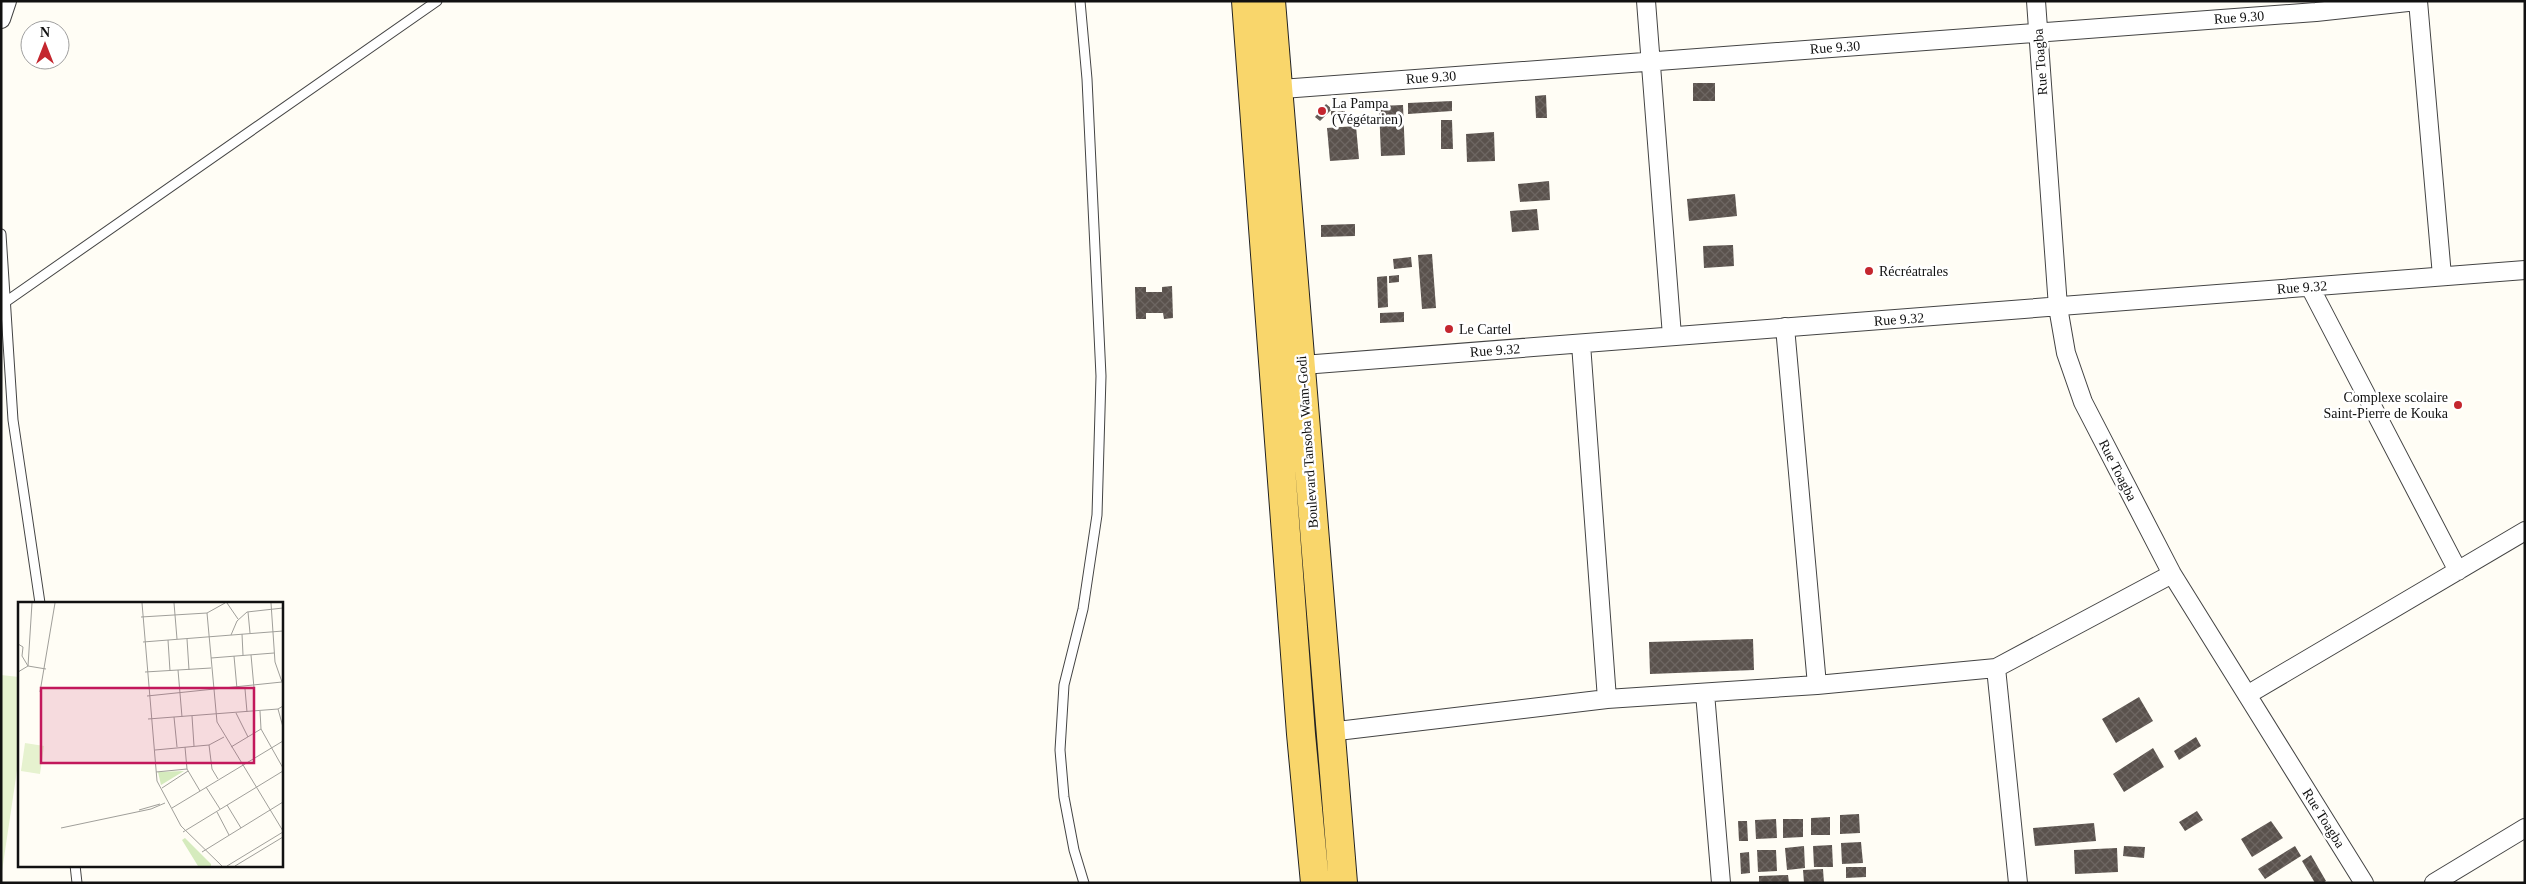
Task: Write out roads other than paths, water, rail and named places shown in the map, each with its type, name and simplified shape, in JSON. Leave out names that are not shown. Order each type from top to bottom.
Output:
[{"type":"main road","name":"Boulevard Tansoba Wam-Godi","points":[[1246,1],[1265,90],[1301,366],[1329,732],[1343,883]]},
{"type":"main road","name":"Boulevard Tansoba Wam-Godi","points":[[1271,1],[1265,90],[1272,368],[1301,734],[1315,883]]},
{"type":"street","points":[[1,19],[7,1]]},
{"type":"street","points":[[1646,1],[1672,336]]},
{"type":"street","name":"Rue Toagba","points":[[2036,1],[2058,306],[2066,353],[2083,402],[2172,574],[2364,883]]},
{"type":"street","points":[[2417,1],[2442,276]]},
{"type":"street","name":"Rue 9.30","points":[[1265,90],[2038,32],[2316,6],[2417,1]]},
{"type":"street","name":"Rue 9.32","points":[[1272,368],[2525,270]]},
{"type":"street","points":[[2310,287],[2458,571]]},
{"type":"street","points":[[1785,327],[1817,684]]},
{"type":"street","points":[[1581,344],[1607,699]]},
{"type":"street","points":[[2247,695],[2525,531]]},
{"type":"street","points":[[1329,732],[1607,699],[1705,693],[1996,668],[2172,574]]},
{"type":"street","points":[[1996,668],[2018,883]]},
{"type":"street","points":[[1705,693],[1721,883]]},
{"type":"street","points":[[2434,883],[2525,828]]},
{"type":"lane","points":[[4,303],[437,1]]},
{"type":"lane","points":[[1080,1],[1087,79],[1101,376],[1098,515],[1083,610],[1064,685],[1060,750],[1074,850],[1084,883]]},
{"type":"lane","points":[[1,234],[13,420],[40,602]]},
{"type":"lane","points":[[75,866],[77,883]]},
{"type":"place","name":"La Pampa (Végétarien)","points":[[1322,111]]},
{"type":"place","name":"Récréatrales","points":[[1869,271]]},
{"type":"place","name":"Le Cartel","points":[[1449,329]]},
{"type":"place","name":"Complexe scolaire Saint-Pierre de Kouka","points":[[2458,405]]}]
